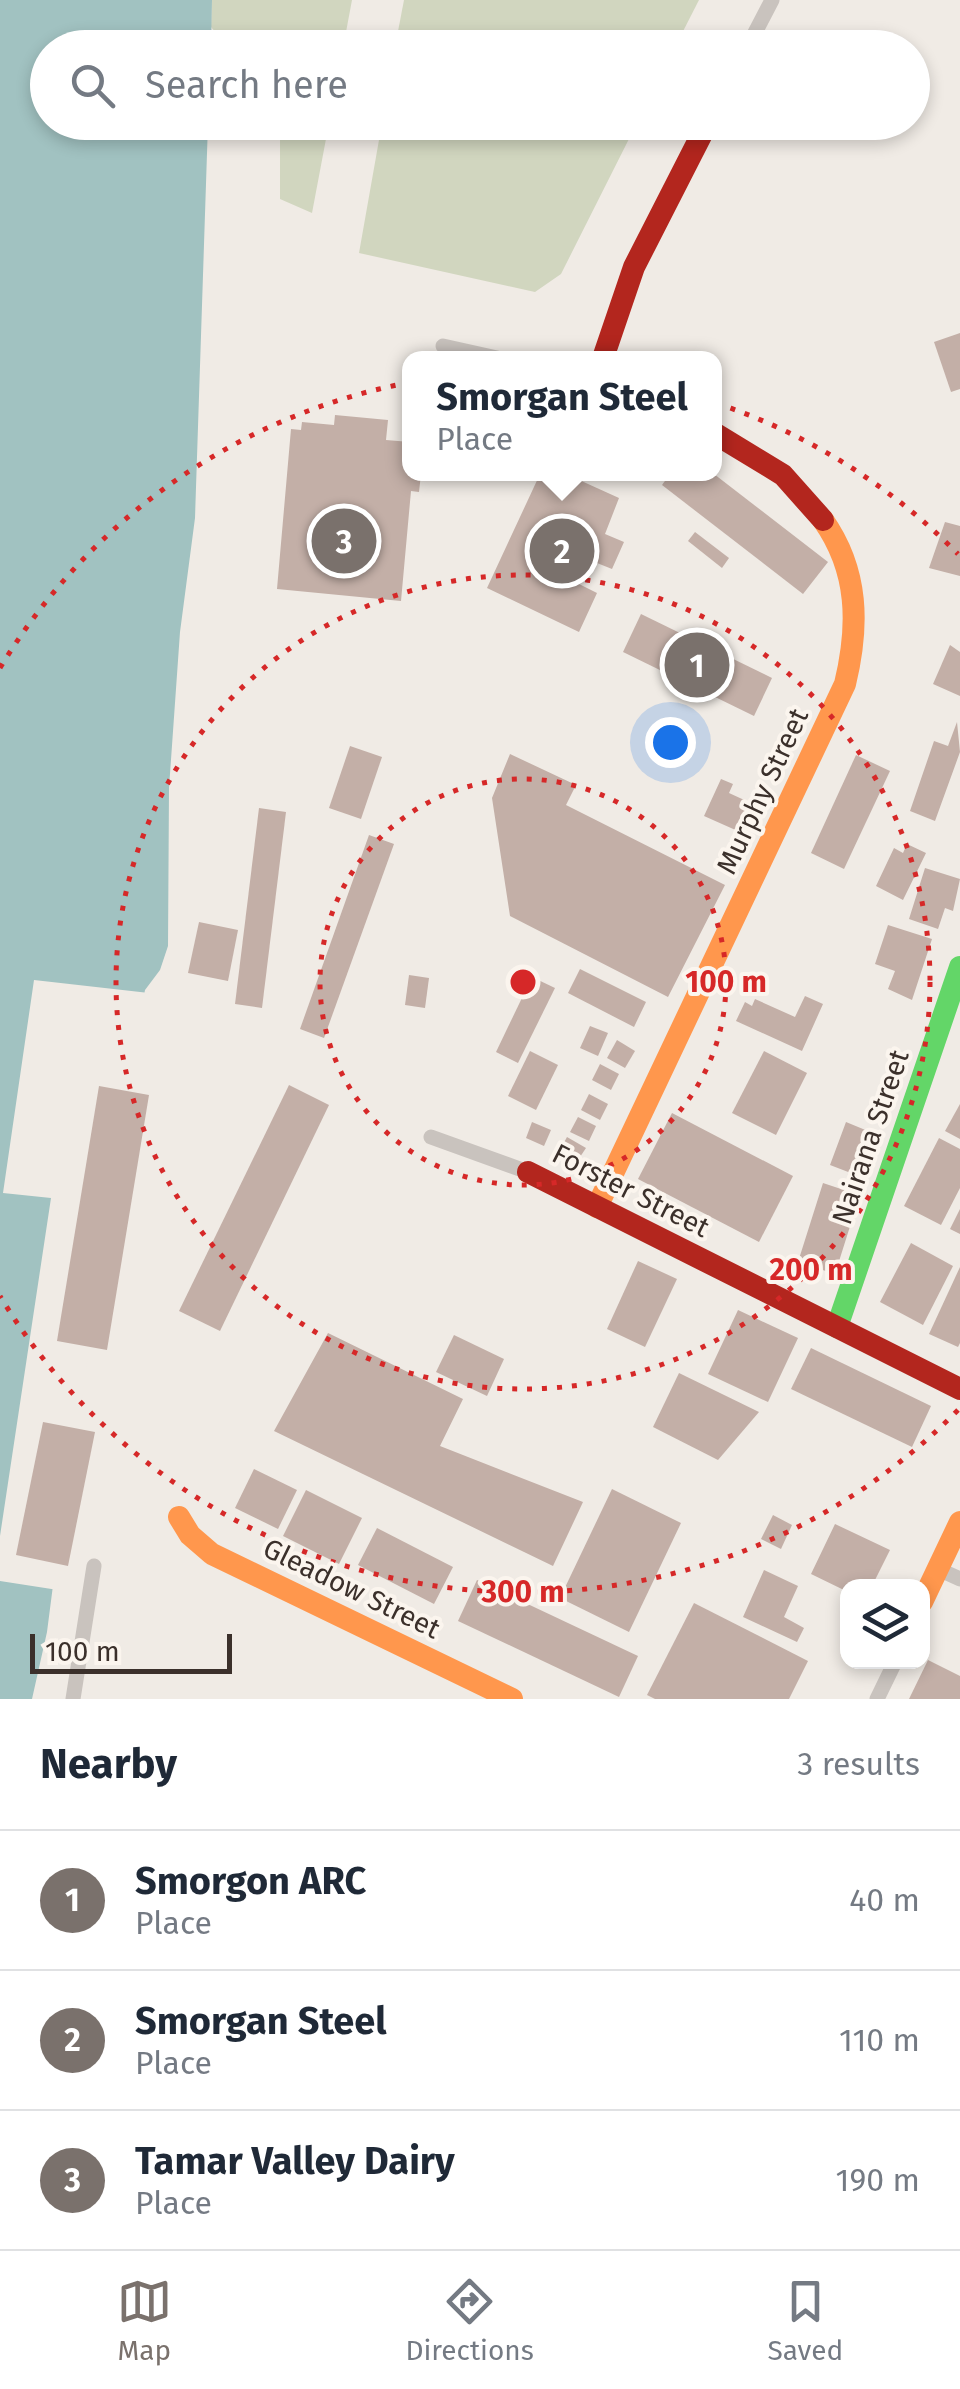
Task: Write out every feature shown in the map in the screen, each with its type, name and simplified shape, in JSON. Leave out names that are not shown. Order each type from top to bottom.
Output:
[{"type":"street","points":[[756,30],[772,0]]},
{"type":"street","points":[[604,351],[608,333],[646,247],[699,140]]},
{"type":"street","points":[[443,346],[465,351]]},
{"type":"street","name":"Murphy Street","points":[[597,1207],[758,873],[845,684],[854,653],[857,630],[851,571],[828,520],[792,481],[722,439]]},
{"type":"street","name":"Nairana Street","points":[[837,1327],[960,966]]},
{"type":"street","name":"Forster Street","points":[[431,1136],[528,1172],[960,1389]]},
{"type":"street","name":"Gleadow Street","points":[[178,1517],[190,1535],[212,1554],[512,1699]]},
{"type":"street","points":[[930,1586],[960,1522]]},
{"type":"street","points":[[73,1699],[94,1566]]},
{"type":"street","points":[[938,1569],[960,1580]]},
{"type":"street","points":[[877,1699],[891,1669]]},
{"type":"green space","points":[[212,0],[352,0],[346,30],[211,27]]},
{"type":"green space","points":[[404,0],[699,0],[684,30],[398,30]]},
{"type":"green space","points":[[280,140],[326,140],[312,213],[280,199]]},
{"type":"green space","points":[[379,140],[628,140],[561,274],[535,292],[359,253]]},
{"type":"water","points":[[0,0],[212,0],[211,30],[30,30],[30,140],[207,140],[195,518],[180,632],[169,788],[168,946],[160,970],[145,990],[99,1228],[47,1632],[32,1699],[0,1699]]},
{"type":"pier","points":[[34,980],[149,993],[104,1229],[58,1590],[0,1581],[0,1536],[51,1198],[3,1193]]},
{"type":"building","points":[[960,333],[960,389],[951,392],[934,342]]},
{"type":"building","points":[[335,415],[388,420],[386,440],[402,441],[402,481],[420,481],[419,492],[411,491],[401,601],[277,589],[291,429],[301,430],[302,422],[334,425]]},
{"type":"building","points":[[722,480],[828,562],[803,594],[662,485],[665,481]]},
{"type":"building","points":[[537,481],[581,481],[619,498],[605,534],[624,542],[612,569],[592,561],[579,584],[597,593],[579,632],[487,588]]},
{"type":"building","points":[[945,522],[960,526],[960,576],[929,568]]},
{"type":"building","points":[[695,532],[729,558],[722,568],[688,541]]},
{"type":"building","points":[[641,614],[772,678],[754,716],[623,652]]},
{"type":"building","points":[[950,645],[960,652],[960,696],[933,684]]},
{"type":"building","points":[[957,722],[960,752],[935,821],[910,811],[934,741],[948,746]]},
{"type":"building","points":[[350,746],[382,757],[361,819],[329,808]]},
{"type":"building","points":[[510,754],[576,785],[566,805],[725,885],[668,997],[510,916],[492,798]]},
{"type":"building","points":[[856,755],[890,771],[844,869],[811,853]]},
{"type":"building","points":[[721,779],[733,784],[729,793],[753,804],[740,832],[704,816]]},
{"type":"building","points":[[259,808],[286,812],[262,1008],[235,1004]]},
{"type":"building","points":[[369,835],[394,844],[324,1038],[300,1029]]},
{"type":"building","points":[[907,844],[926,853],[903,900],[876,886],[894,848],[903,853]]},
{"type":"building","points":[[925,868],[960,879],[953,911],[945,908],[938,929],[909,919]]},
{"type":"building","points":[[199,922],[238,930],[228,981],[188,973]]},
{"type":"building","points":[[888,925],[932,939],[912,1000],[888,989],[895,971],[875,964]]},
{"type":"building","points":[[580,969],[646,1002],[634,1027],[568,993]]},
{"type":"building","points":[[409,975],[429,978],[425,1008],[405,1005]]},
{"type":"building","points":[[532,977],[555,988],[518,1063],[496,1052]]},
{"type":"building","points":[[805,996],[823,1004],[802,1051],[736,1021],[745,1002],[752,1006],[755,999],[795,1017]]},
{"type":"building","points":[[590,1026],[608,1033],[598,1056],[580,1048]]},
{"type":"building","points":[[617,1040],[635,1051],[625,1068],[607,1058]]},
{"type":"building","points":[[530,1051],[558,1065],[536,1110],[508,1096]]},
{"type":"building","points":[[764,1051],[807,1073],[776,1135],[732,1113]]},
{"type":"building","points":[[600,1064],[619,1074],[611,1090],[592,1080]]},
{"type":"building","points":[[289,1085],[329,1105],[220,1331],[179,1311]]},
{"type":"building","points":[[99,1086],[149,1095],[107,1350],[57,1341]]},
{"type":"building","points":[[589,1094],[608,1104],[600,1120],[581,1110]]},
{"type":"building","points":[[960,1104],[960,1139],[945,1131]]},
{"type":"building","points":[[672,1113],[793,1176],[759,1242],[638,1179]]},
{"type":"building","points":[[578,1117],[596,1126],[589,1141],[570,1132]]},
{"type":"building","points":[[532,1122],[551,1130],[544,1146],[526,1138]]},
{"type":"building","points":[[846,1122],[880,1136],[875,1148],[868,1145],[856,1175],[830,1165]]},
{"type":"building","points":[[567,1137],[586,1148],[578,1160],[560,1150]]},
{"type":"building","points":[[939,1138],[960,1149],[960,1188],[941,1225],[904,1206]]},
{"type":"building","points":[[823,1183],[850,1192],[842,1217],[852,1220],[835,1274],[798,1262]]},
{"type":"building","points":[[960,1209],[960,1234],[950,1229]]},
{"type":"building","points":[[911,1243],[953,1266],[923,1325],[880,1302]]},
{"type":"building","points":[[638,1261],[677,1279],[645,1347],[607,1329]]},
{"type":"building","points":[[960,1267],[960,1343],[958,1347],[929,1334]]},
{"type":"building","points":[[738,1310],[798,1338],[768,1402],[708,1374]]},
{"type":"building","points":[[328,1333],[463,1399],[440,1446],[583,1502],[553,1566],[274,1431]]},
{"type":"building","points":[[454,1335],[504,1359],[487,1396],[436,1372]]},
{"type":"building","points":[[811,1348],[931,1406],[912,1447],[791,1389]]},
{"type":"building","points":[[679,1373],[759,1412],[718,1460],[653,1427]]},
{"type":"building","points":[[43,1422],[95,1432],[68,1566],[16,1555]]},
{"type":"building","points":[[254,1469],[297,1490],[278,1529],[235,1508]]},
{"type":"building","points":[[612,1489],[681,1523],[629,1632],[560,1598]]},
{"type":"building","points":[[306,1490],[362,1518],[339,1564],[283,1536]]},
{"type":"building","points":[[773,1515],[792,1525],[781,1549],[761,1539]]},
{"type":"building","points":[[835,1524],[890,1550],[876,1579],[840,1579],[840,1588],[811,1574]]},
{"type":"building","points":[[377,1528],[453,1567],[434,1604],[358,1565]]},
{"type":"building","points":[[764,1570],[798,1586],[784,1617],[804,1628],[797,1642],[743,1617]]},
{"type":"building","points":[[477,1580],[638,1656],[619,1697],[458,1621]]},
{"type":"building","points":[[694,1603],[808,1661],[789,1699],[655,1699],[647,1695]]},
{"type":"building","points":[[930,1661],[960,1676],[960,1699],[909,1699],[924,1669],[930,1669]]},
{"type":"traffic: fast","points":[[837,1327],[960,967]]},
{"type":"traffic: slow","points":[[597,1207],[845,684],[853,641],[853,599],[844,559],[823,520]]},
{"type":"traffic: slow","points":[[179,1517],[190,1535],[212,1554],[512,1699]]},
{"type":"traffic: slow","points":[[930,1585],[960,1522]]},
{"type":"traffic: jam","points":[[605,351],[634,267],[699,140]]},
{"type":"traffic: jam","points":[[722,438],[783,475],[823,520]]},
{"type":"traffic: jam","points":[[528,1172],[960,1389]]},
{"type":"place","name":"Tamar Valley Dairy","points":[[344,541]]},
{"type":"place","name":"Smorgan Steel","points":[[562,551]]},
{"type":"place","name":"Smorgon ARC","points":[[697,665]]}]
